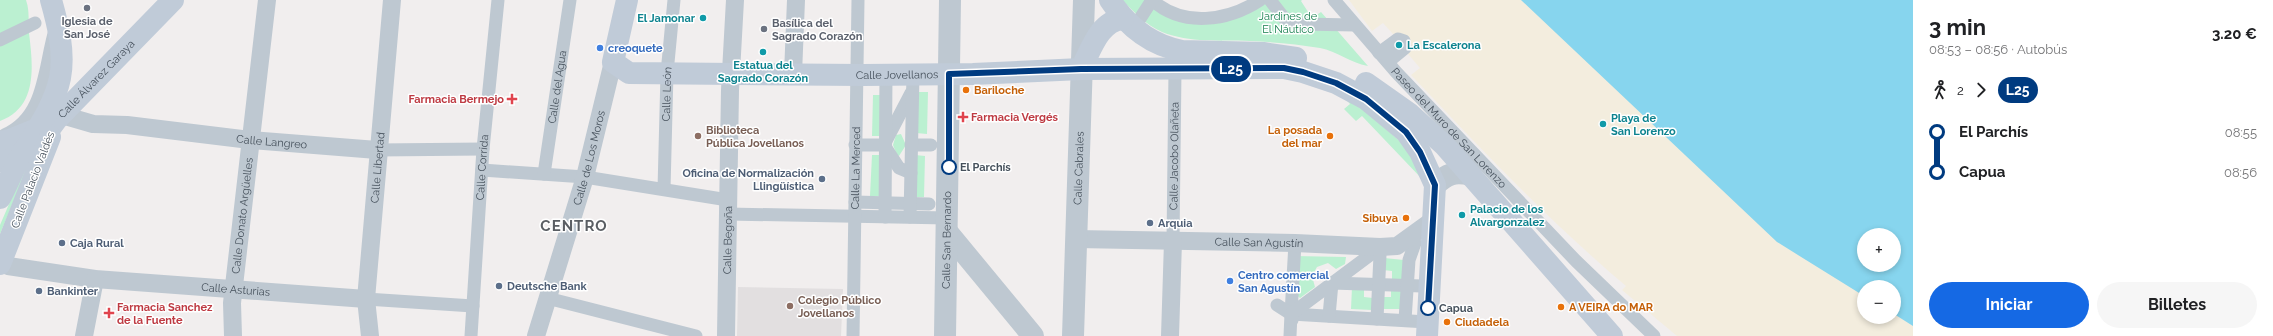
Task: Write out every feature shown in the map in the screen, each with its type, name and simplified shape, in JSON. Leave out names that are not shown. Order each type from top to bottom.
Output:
[{"type":"main road","name":"Calle Palacio Valdés","points":[[0,198],[10,159],[38,129],[52,100],[60,78],[61,55],[58,27],[51,0]]},
{"type":"main road","name":"Calle Álvarez Garaya","points":[[10,159],[34,150],[59,117],[173,0]]},
{"type":"main road","name":"Calle de Los Moros","points":[[613,62],[627,0]]},
{"type":"main road","points":[[1110,0],[1129,24],[1152,41],[1170,49],[1182,51],[1278,55],[1312,61],[1351,74],[1378,89],[1410,114],[1445,146],[1612,336]]},
{"type":"main road","points":[[1081,69],[1102,29],[1114,20],[1129,24]]},
{"type":"main road","name":"Calle Jovellanos","points":[[613,62],[629,73],[856,74],[886,82],[913,81],[949,74],[1081,69],[1175,70],[1284,68],[1303,72],[1336,83],[1366,99],[1406,132],[1420,152],[1435,185]]},
{"type":"main road","name":"Calle Palacio Valdés","points":[[1,262],[59,117]]},
{"type":"main road","points":[[0,141],[38,129],[59,117]]},
{"type":"main road","points":[[1427,329],[1435,185]]},
{"type":"street","name":"Calle Donato Argüelles","points":[[232,336],[234,290],[267,0]]},
{"type":"street","name":"Calle Libertad","points":[[370,336],[366,299],[392,0]]},
{"type":"street","name":"Calle Corrida","points":[[471,336],[483,149],[498,0]]},
{"type":"street","name":"Calle del Agua","points":[[544,174],[570,0]]},
{"type":"street","name":"Calle León","points":[[664,189],[667,73],[674,0]]},
{"type":"street","name":"Calle Begoña","points":[[726,336],[728,207],[735,0]]},
{"type":"street","points":[[794,74],[796,0]]},
{"type":"street","name":"Calle La Merced","points":[[853,336],[858,0]]},
{"type":"street","name":"Calle San Bernardo","points":[[945,336],[948,226],[950,0]]},
{"type":"street","name":"Calle Cabrales","points":[[1073,336],[1084,0]]},
{"type":"street","points":[[1129,24],[1151,1],[1174,13],[1200,20],[1231,14],[1260,0]]},
{"type":"street","points":[[1270,0],[1284,18],[1299,24],[1356,25]]},
{"type":"street","name":"Paseo del Muro de San Lorenzo","points":[[1334,0],[1383,58],[1571,255],[1654,336]]},
{"type":"street","points":[[0,40],[35,23]]},
{"type":"street","points":[[0,141],[21,127],[38,106],[45,87],[51,51],[58,27]]},
{"type":"street","name":"Calle de Los Moros","points":[[536,336],[585,177],[613,62]]},
{"type":"street","name":"Calle Jacobo Olañeta","points":[[1173,241],[1175,70]]},
{"type":"street","points":[[884,145],[913,81]]},
{"type":"street","points":[[910,217],[913,81]]},
{"type":"street","points":[[886,82],[898,117],[911,145]]},
{"type":"street","points":[[885,217],[884,145],[886,82]]},
{"type":"street","name":"Calle Langreo","points":[[59,117],[93,124],[126,125],[250,140],[378,150],[483,149]]},
{"type":"street","points":[[855,145],[884,145]]},
{"type":"street","points":[[884,145],[898,168],[911,173]]},
{"type":"street","points":[[911,145],[931,145]]},
{"type":"street","points":[[482,170],[585,177],[664,189],[728,207],[855,216],[910,217],[948,226],[1033,336]]},
{"type":"street","points":[[1435,185],[1448,174],[1456,172],[1471,176]]},
{"type":"street","points":[[855,202],[929,204]]},
{"type":"street","name":"Calle San Agustín","points":[[1076,239],[1397,246],[1433,220]]},
{"type":"street","points":[[1170,336],[1173,241]]},
{"type":"street","points":[[1290,336],[1295,243]]},
{"type":"street","points":[[1405,320],[1410,255],[1415,243]]},
{"type":"street","points":[[1291,314],[1332,283],[1375,255],[1378,284],[1377,319]]},
{"type":"street","name":"Calle Asturias","points":[[1,262],[8,266],[95,279],[473,306]]},
{"type":"street","points":[[84,336],[95,279]]},
{"type":"street","points":[[1332,283],[1422,286]]},
{"type":"street","points":[[1329,316],[1332,283]]},
{"type":"street","points":[[547,298],[696,336]]},
{"type":"street","points":[[1277,305],[1291,314],[1405,320],[1427,329]]},
{"type":"street","points":[[1291,314],[1296,336]]},
{"type":"shaded area","name":"Colegio Público Jovellanos","points":[[738,287],[843,289],[841,336],[737,336]]},
{"type":"green space","points":[[0,0],[26,0],[32,72],[27,96],[21,106],[12,115],[0,121]]},
{"type":"green space","name":"Jardines de El Náutico","points":[[1122,0],[1145,0],[1185,21],[1268,0],[1302,0],[1301,1],[1312,18],[1321,12],[1368,66],[1326,50],[1285,43],[1258,41],[1216,41],[1173,36],[1151,26],[1140,18]]},
{"type":"green space","points":[[917,92],[928,92],[927,134],[916,133]]},
{"type":"green space","points":[[1346,94],[1410,150],[1423,180],[1362,116],[1356,121],[1344,109],[1350,104],[1344,97]]},
{"type":"green space","points":[[873,95],[883,95],[883,136],[872,136]]},
{"type":"green space","points":[[901,134],[906,145],[899,156],[897,155],[893,145],[896,135]]},
{"type":"green space","points":[[872,155],[882,155],[881,196],[870,196]]},
{"type":"green space","points":[[915,155],[925,156],[924,197],[914,197]]},
{"type":"green space","points":[[28,166],[0,234],[0,225],[25,167]]},
{"type":"green space","points":[[1294,256],[1346,257],[1345,264],[1336,269],[1328,263],[1317,267],[1312,276],[1315,287],[1300,298],[1293,292]]},
{"type":"green space","points":[[1384,258],[1404,260],[1404,281],[1392,280],[1392,271],[1383,270]]},
{"type":"green space","points":[[1352,287],[1364,288],[1364,297],[1373,298],[1372,310],[1351,309]]},
{"type":"green space","points":[[1391,288],[1403,288],[1403,309],[1382,309],[1382,297],[1391,297]]},
{"type":"sand","name":"Playa de San Lorenzo","points":[[1349,0],[1609,0],[1857,229],[1857,272],[1901,272],[1901,266],[1913,269],[1913,336],[1677,336],[1622,290],[1626,286],[1542,210],[1411,75],[1420,68],[1408,54],[1412,47],[1409,38],[1400,33],[1393,34],[1383,23],[1372,31]]},
{"type":"water","points":[[1521,0],[1913,0],[1913,326],[1901,318],[1901,280],[1857,280],[1857,292],[1777,242]]},
{"type":"bus line","name":"L25","points":[[949,167],[949,74],[1081,69],[1175,70],[1284,68],[1303,72],[1336,83],[1366,99],[1406,132],[1420,152],[1435,185],[1428,308]]},
{"type":"place","name":"Iglesia de San José","points":[[87,8]]},
{"type":"place","name":"El Jamonar","points":[[703,18]]},
{"type":"place","name":"Basílica del Sagrado Corazón","points":[[764,29]]},
{"type":"place","name":"La Escalerona","points":[[1399,45]]},
{"type":"place","name":"creoquete","points":[[600,48]]},
{"type":"place","name":"Estatua del Sagrado Corazón","points":[[763,52]]},
{"type":"place","name":"Bariloche","points":[[966,90]]},
{"type":"place","name":"Farmacia Bermejo","points":[[512,99]]},
{"type":"place","name":"Farmacia Vergés","points":[[963,117]]},
{"type":"place","name":"Playa de San Lorenzo","points":[[1603,124]]},
{"type":"place","name":"Biblioteca Pública Jovellanos","points":[[698,136]]},
{"type":"place","name":"La posada del mar","points":[[1330,136]]},
{"type":"place","name":"El Parchís","points":[[949,167]]},
{"type":"place","name":"Oficina de Normalización Llingüística","points":[[822,179]]},
{"type":"place","name":"Palacio de los Alvargonzalez","points":[[1462,215]]},
{"type":"place","name":"Sibuya","points":[[1406,218]]},
{"type":"place","name":"Arquia","points":[[1150,223]]},
{"type":"place","name":"Caja Rural","points":[[62,243]]},
{"type":"place","name":"Centro comercial San Agustín","points":[[1230,281]]},
{"type":"place","name":"Deutsche Bank","points":[[499,286]]},
{"type":"place","name":"Bankinter","points":[[39,291]]},
{"type":"place","name":"Colegio Público Jovellanos","points":[[790,306]]},
{"type":"place","name":"A VEIRA do MAR","points":[[1561,307]]},
{"type":"place","name":"Capua","points":[[1428,308]]},
{"type":"place","name":"Farmacia Sanchez de la Fuente","points":[[109,313]]},
{"type":"place","name":"Ciudadela","points":[[1447,322]]},
{"type":"district","name":"CENTRO","points":[[574,226]]}]
